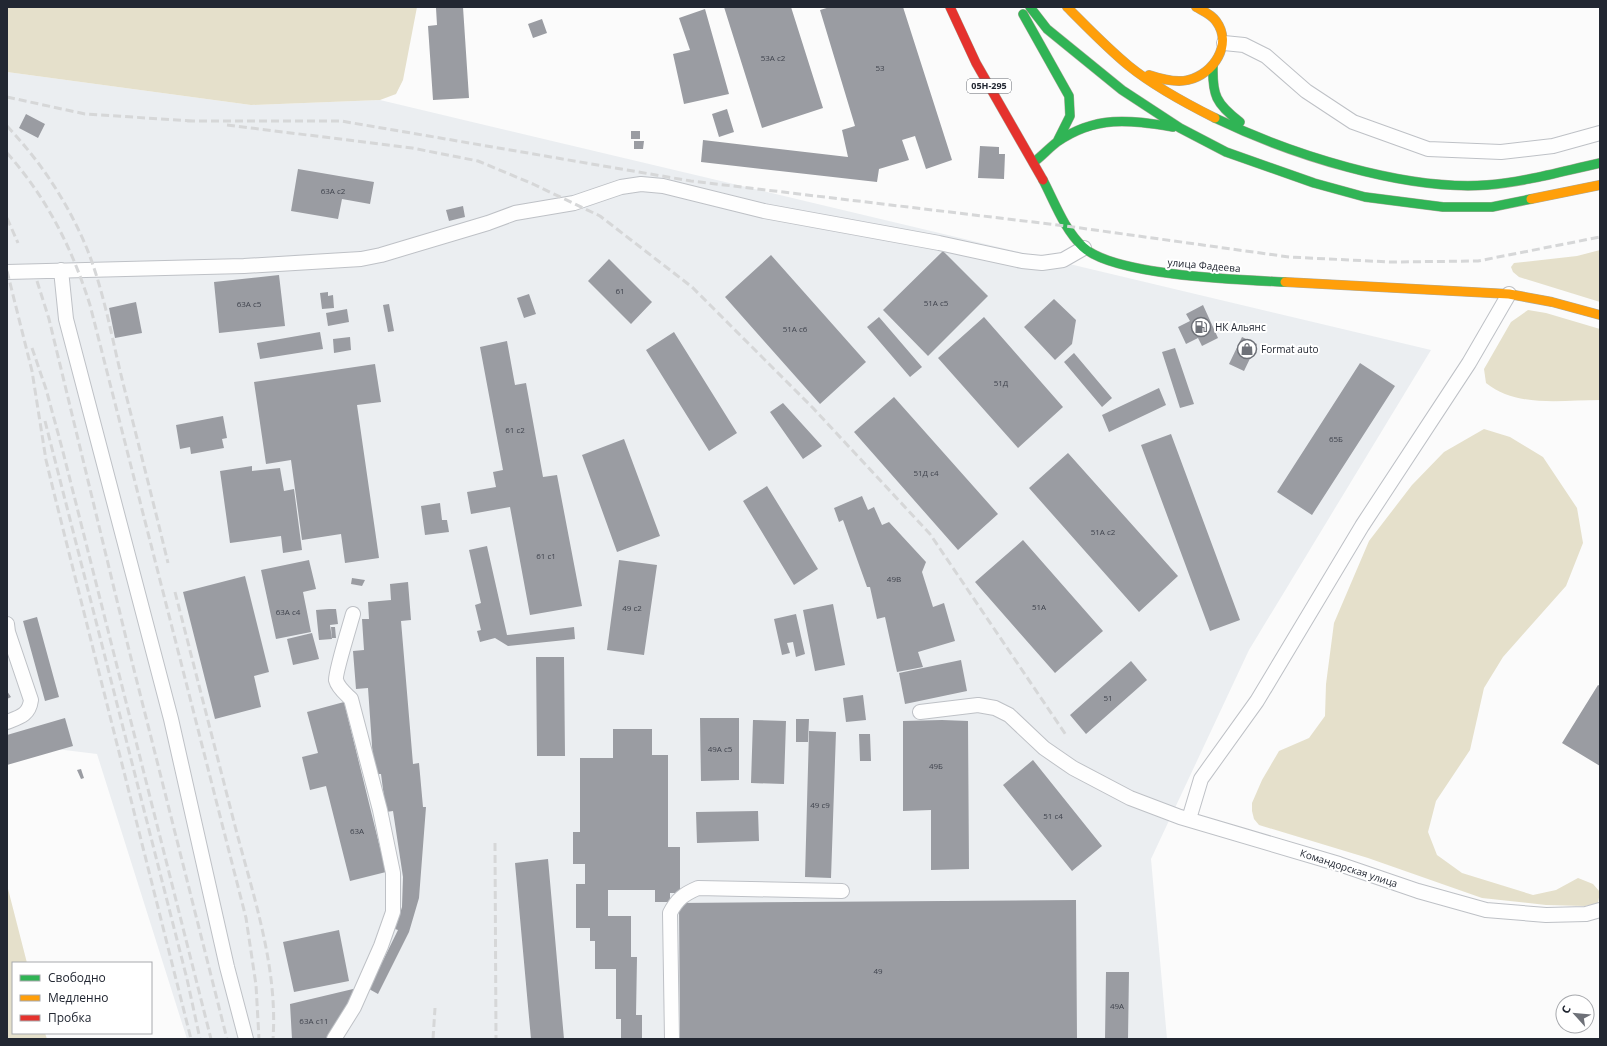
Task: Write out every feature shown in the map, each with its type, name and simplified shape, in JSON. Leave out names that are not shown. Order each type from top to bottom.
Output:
[{"type":"main road","name":"улица Фадеева","points":[[950,7],[976,63],[1034,162],[1066,226],[1084,248],[1097,256],[1132,268],[1159,272],[1250,280],[1509,294],[1552,302],[1600,315]]},
{"type":"main road","points":[[1022,7],[1024,18],[1070,96],[1070,116],[1057,142]]},
{"type":"main road","points":[[1030,7],[1047,29],[1084,60],[1122,90],[1180,128],[1226,152],[1314,183],[1365,197],[1443,207],[1492,207],[1600,185]]},
{"type":"main road","points":[[1067,7],[1101,42],[1137,72],[1200,111],[1236,129],[1270,143],[1365,172],[1415,182],[1487,185],[1520,180],[1600,163]]},
{"type":"main road","points":[[1137,72],[1161,79],[1181,81],[1201,75],[1213,65],[1222,53],[1224,43],[1221,29],[1216,20],[1196,7]]},
{"type":"main road","points":[[1213,65],[1212,86],[1215,100],[1225,111],[1270,143]]},
{"type":"main road","points":[[1034,162],[1057,142],[1079,129],[1099,121],[1122,119],[1180,128]]},
{"type":"street","points":[[1224,43],[1244,45],[1266,56],[1306,91],[1353,122],[1428,149],[1501,152],[1553,146],[1600,133]]},
{"type":"street","points":[[7,272],[244,266],[361,259],[381,255],[488,223],[515,213],[574,203],[621,187],[641,184],[663,186],[764,211],[939,243],[1022,261],[1042,263],[1063,260],[1084,248]]},
{"type":"street","points":[[61,270],[66,319],[171,719],[227,967],[246,1039]]},
{"type":"street","points":[[1189,820],[1201,780],[1257,701],[1362,526],[1469,363],[1509,294]]},
{"type":"street","points":[[334,1039],[354,1007],[381,946],[393,912],[393,873],[380,810],[351,699],[340,688],[336,680],[353,614]]},
{"type":"street","points":[[7,624],[8,632],[31,700],[30,708],[26,714],[7,722]]},
{"type":"street","name":"Командорская улица","points":[[920,712],[978,705],[995,708],[1009,715],[1044,748],[1073,768],[1106,784],[1130,798],[1189,820],[1339,864],[1418,891],[1486,910],[1546,915],[1586,914],[1600,910]]},
{"type":"street","points":[[672,1039],[670,913],[674,904],[684,894],[698,888],[842,891]]},
{"type":"shaded area","points":[[7,7],[417,7],[403,80],[396,94],[380,100],[251,105],[7,72]]},
{"type":"shaded area","points":[[7,72],[251,105],[380,100],[1431,350],[1249,650],[1151,859],[1167,1039],[187,1039],[97,754],[7,743]]},
{"type":"shaded area","points":[[1600,250],[1600,302],[1519,277],[1513,272],[1511,267],[1514,263],[1577,256]]},
{"type":"shaded area","points":[[1528,310],[1546,313],[1600,329],[1600,400],[1540,401],[1526,399],[1498,391],[1486,383],[1484,369],[1511,322]]},
{"type":"shaded area","points":[[1484,429],[1510,437],[1543,457],[1577,508],[1583,543],[1566,586],[1503,657],[1484,688],[1470,750],[1436,801],[1428,832],[1437,855],[1462,873],[1533,895],[1556,890],[1578,878],[1593,884],[1600,892],[1598,903],[1585,906],[1546,905],[1482,898],[1368,858],[1259,825],[1254,819],[1252,811],[1252,803],[1262,780],[1279,751],[1309,738],[1325,716],[1326,684],[1334,623],[1369,541],[1412,485],[1444,452]]},
{"type":"shaded area","points":[[7,885],[27,962],[12,962],[12,1034],[45,1034],[47,1039],[7,1039]]},
{"type":"building","points":[[463,7],[469,98],[433,100],[428,26],[437,25],[436,8]]},
{"type":"building","points":[[724,7],[791,7],[823,108],[762,128]]},
{"type":"building","points":[[830,7],[903,7],[952,160],[926,169],[915,136],[902,140],[909,160],[879,169],[877,182],[701,162],[703,140],[848,157],[842,130],[855,126],[820,10]]},
{"type":"building","points":[[705,9],[729,94],[684,104],[673,54],[690,50],[679,18]]},
{"type":"building","points":[[542,19],[547,33],[533,38],[528,24]]},
{"type":"building","points":[[727,109],[734,132],[719,137],[712,114]]},
{"type":"building","points":[[26,114],[45,124],[38,138],[19,128]]},
{"type":"building","points":[[631,131],[640,131],[640,139],[631,139]]},
{"type":"building","points":[[634,141],[644,141],[643,149],[634,149]]},
{"type":"building","points":[[980,146],[999,147],[999,154],[1005,154],[1004,179],[978,178]]},
{"type":"building","points":[[298,169],[374,182],[370,204],[342,199],[338,219],[291,211]]},
{"type":"building","points":[[463,206],[465,217],[449,221],[446,210]]},
{"type":"building","points":[[943,251],[988,296],[928,356],[883,310]]},
{"type":"building","points":[[771,255],[866,362],[820,404],[725,297]]},
{"type":"building","points":[[609,259],[652,302],[631,324],[588,281]]},
{"type":"building","points":[[279,275],[285,326],[219,333],[214,282]]},
{"type":"building","points":[[328,292],[328,296],[333,295],[334,308],[322,309],[320,293]]},
{"type":"building","points":[[529,294],[536,314],[524,318],[517,298]]},
{"type":"building","points":[[1054,299],[1076,320],[1072,344],[1055,360],[1024,327]]},
{"type":"building","points":[[136,302],[142,333],[115,338],[109,308]]},
{"type":"building","points":[[389,304],[394,331],[388,332],[383,305]]},
{"type":"building","points":[[1203,305],[1218,338],[1202,346],[1198,338],[1186,344],[1178,327],[1190,321],[1186,314]]},
{"type":"building","points":[[347,309],[349,322],[328,326],[326,313]]},
{"type":"building","points":[[879,317],[922,367],[910,377],[867,327]]},
{"type":"building","points":[[984,317],[1063,407],[1018,448],[938,358]]},
{"type":"building","points":[[320,332],[323,349],[260,359],[257,343]]},
{"type":"building","points":[[674,332],[737,433],[709,451],[646,350]]},
{"type":"building","points":[[350,337],[351,350],[334,353],[333,339]]},
{"type":"building","points":[[1242,337],[1257,344],[1244,371],[1229,364]]},
{"type":"building","points":[[507,341],[515,385],[526,383],[543,477],[557,475],[582,606],[530,615],[510,507],[471,514],[467,492],[496,487],[493,472],[503,470],[480,347]]},
{"type":"building","points":[[1175,348],[1194,404],[1180,408],[1162,352]]},
{"type":"building","points":[[1074,353],[1112,398],[1102,407],[1064,362]]},
{"type":"building","points":[[1360,363],[1395,386],[1312,515],[1277,492]]},
{"type":"building","points":[[375,364],[381,402],[357,405],[379,558],[345,563],[341,534],[302,540],[291,460],[266,464],[254,382]]},
{"type":"building","points":[[1159,388],[1166,405],[1109,432],[1102,415]]},
{"type":"building","points":[[894,397],[998,514],[958,550],[854,432]]},
{"type":"building","points":[[783,403],[822,446],[803,459],[770,412]]},
{"type":"building","points":[[223,416],[227,438],[222,439],[224,448],[191,454],[190,447],[180,449],[176,425]]},
{"type":"building","points":[[1171,434],[1240,620],[1210,631],[1141,445]]},
{"type":"building","points":[[624,439],[660,536],[617,552],[582,455]]},
{"type":"building","points":[[1068,453],[1178,576],[1139,612],[1029,488]]},
{"type":"building","points":[[252,466],[252,471],[280,468],[284,491],[294,489],[302,550],[283,553],[281,536],[230,543],[220,471]]},
{"type":"building","points":[[767,486],[818,569],[794,585],[743,501]]},
{"type":"building","points":[[862,496],[868,510],[874,507],[882,525],[889,522],[926,562],[922,572],[933,607],[944,603],[955,641],[918,652],[923,667],[897,672],[885,617],[877,619],[870,587],[867,587],[843,520],[839,522],[834,508]]},
{"type":"building","points":[[440,503],[442,520],[447,520],[449,532],[425,535],[421,506]]},
{"type":"building","points":[[1023,540],[1103,631],[1055,673],[975,582]]},
{"type":"building","points":[[487,546],[507,635],[574,627],[575,639],[508,646],[495,638],[480,642],[477,631],[481,630],[475,605],[481,603],[469,550]]},
{"type":"building","points":[[309,560],[316,589],[303,592],[311,632],[276,639],[261,570]]},
{"type":"building","points":[[619,560],[657,565],[644,655],[607,650]]},
{"type":"building","points":[[245,576],[269,672],[254,676],[261,707],[215,719],[183,592]]},
{"type":"building","points":[[352,578],[365,580],[362,586],[351,584]]},
{"type":"building","points":[[408,582],[411,620],[401,621],[413,764],[419,763],[423,807],[426,807],[419,898],[409,932],[378,994],[369,989],[398,930],[395,929],[402,907],[403,877],[393,811],[386,812],[381,774],[374,774],[368,688],[356,689],[353,651],[364,650],[362,619],[369,619],[368,602],[391,600],[390,584]]},
{"type":"building","points":[[833,604],[845,665],[815,671],[803,610]]},
{"type":"building","points":[[336,609],[338,624],[330,625],[332,639],[319,640],[316,610]]},
{"type":"building","points":[[796,614],[805,654],[796,657],[793,642],[787,643],[790,653],[782,655],[774,619]]},
{"type":"building","points":[[37,617],[59,697],[45,701],[23,621]]},
{"type":"building","points":[[331,627],[335,627],[336,638],[332,638]]},
{"type":"building","points":[[312,633],[319,659],[293,665],[287,639]]},
{"type":"building","points":[[536,657],[564,657],[565,756],[537,756]]},
{"type":"building","points":[[961,660],[967,691],[905,704],[899,673]]},
{"type":"building","points":[[1131,661],[1147,680],[1086,734],[1070,715]]},
{"type":"building","points":[[1598,685],[1600,686],[1600,766],[1562,743]]},
{"type":"building","points":[[7,691],[11,697],[7,699]]},
{"type":"building","points":[[863,695],[866,720],[846,722],[843,698]]},
{"type":"building","points":[[344,702],[386,872],[350,881],[326,786],[310,790],[302,757],[318,753],[307,712]]},
{"type":"building","points":[[65,718],[73,746],[7,765],[7,735]]},
{"type":"building","points":[[700,718],[739,718],[739,780],[701,781]]},
{"type":"building","points":[[796,719],[809,719],[808,742],[796,742]]},
{"type":"building","points":[[753,720],[786,721],[784,784],[751,783]]},
{"type":"building","points":[[903,721],[968,721],[969,869],[931,870],[931,810],[903,811]]},
{"type":"building","points":[[613,729],[652,729],[652,755],[668,755],[668,847],[680,847],[680,893],[670,893],[670,902],[655,902],[655,890],[608,890],[608,916],[631,916],[631,957],[637,957],[636,1015],[642,1015],[642,1039],[621,1039],[621,1019],[616,1019],[616,969],[595,969],[595,941],[590,941],[590,928],[576,928],[576,884],[585,884],[585,864],[573,864],[573,832],[580,832],[580,758],[613,758]]},
{"type":"building","points":[[809,731],[836,732],[831,878],[805,877]]},
{"type":"building","points":[[859,734],[870,734],[871,761],[860,761]]},
{"type":"building","points":[[1033,760],[1102,846],[1072,871],[1003,785]]},
{"type":"building","points":[[81,769],[84,778],[81,779],[77,770]]},
{"type":"building","points":[[758,811],[759,841],[697,843],[696,812]]},
{"type":"building","points":[[548,859],[564,1039],[531,1039],[515,863]]},
{"type":"building","points":[[1076,900],[1077,1039],[680,1039],[679,903]]},
{"type":"building","points":[[339,930],[349,981],[294,992],[283,942]]},
{"type":"building","points":[[1106,972],[1129,972],[1128,1039],[1105,1039]]},
{"type":"building","points":[[353,989],[354,995],[326,1039],[292,1039],[290,1004]]},
{"type":"railway","points":[[7,97],[85,114],[193,121]]},
{"type":"railway","points":[[187,121],[341,121],[691,181],[1066,226],[1289,257],[1390,262],[1478,261],[1600,237]]},
{"type":"railway","points":[[227,125],[412,148],[478,161],[533,184],[600,216],[692,287],[813,408],[930,534],[1066,735]]},
{"type":"railway","points":[[7,126],[41,167],[61,197],[78,228],[92,261],[107,315],[168,563]]},
{"type":"railway","points":[[7,153],[34,188],[57,224],[75,264],[90,305],[246,918],[256,985],[259,1039]]},
{"type":"railway","points":[[7,218],[18,243]]},
{"type":"railway","points":[[7,271],[32,371],[46,460],[191,1039]]},
{"type":"railway","points":[[37,281],[49,319],[126,638],[227,1039]]},
{"type":"railway","points":[[32,348],[46,389],[62,448],[211,1039]]},
{"type":"railway","points":[[45,421],[187,979],[200,1039]]},
{"type":"railway","points":[[175,592],[263,931],[272,985],[274,1012],[273,1039]]},
{"type":"railway","points":[[495,843],[496,1039]]},
{"type":"railway","points":[[433,1039],[435,1008]]},
{"type":"traffic: fast","points":[[1030,7],[1047,29],[1122,90],[1180,128],[1226,152],[1314,183],[1365,197],[1443,207],[1492,207],[1531,199]]},
{"type":"traffic: fast","points":[[1023,14],[1069,96],[1070,116],[1057,142]]},
{"type":"traffic: fast","points":[[1213,65],[1213,84],[1217,98],[1226,110],[1240,122]]},
{"type":"traffic: fast","points":[[1215,118],[1312,157],[1384,176],[1420,182],[1455,185],[1501,184],[1600,163]]},
{"type":"traffic: fast","points":[[1034,162],[1057,142],[1071,133],[1085,127],[1113,122],[1142,123],[1173,127]]},
{"type":"traffic: fast","points":[[1043,180],[1070,232],[1083,247],[1099,257],[1121,264],[1179,275],[1285,282]]},
{"type":"traffic: slow","points":[[1067,7],[1113,52],[1139,74],[1170,94],[1215,118]]},
{"type":"traffic: slow","points":[[1149,75],[1168,80],[1183,81],[1197,77],[1213,65],[1221,48],[1221,30],[1212,16],[1196,7]]},
{"type":"traffic: slow","points":[[1531,199],[1600,185]]},
{"type":"traffic: slow","points":[[1285,282],[1509,294],[1552,302],[1600,315]]},
{"type":"traffic: jam","points":[[950,7],[976,63],[1043,180]]},
{"type":"place","name":"НК Альянс","points":[[1201,327]]},
{"type":"place","name":"Format auto","points":[[1247,349]]}]
